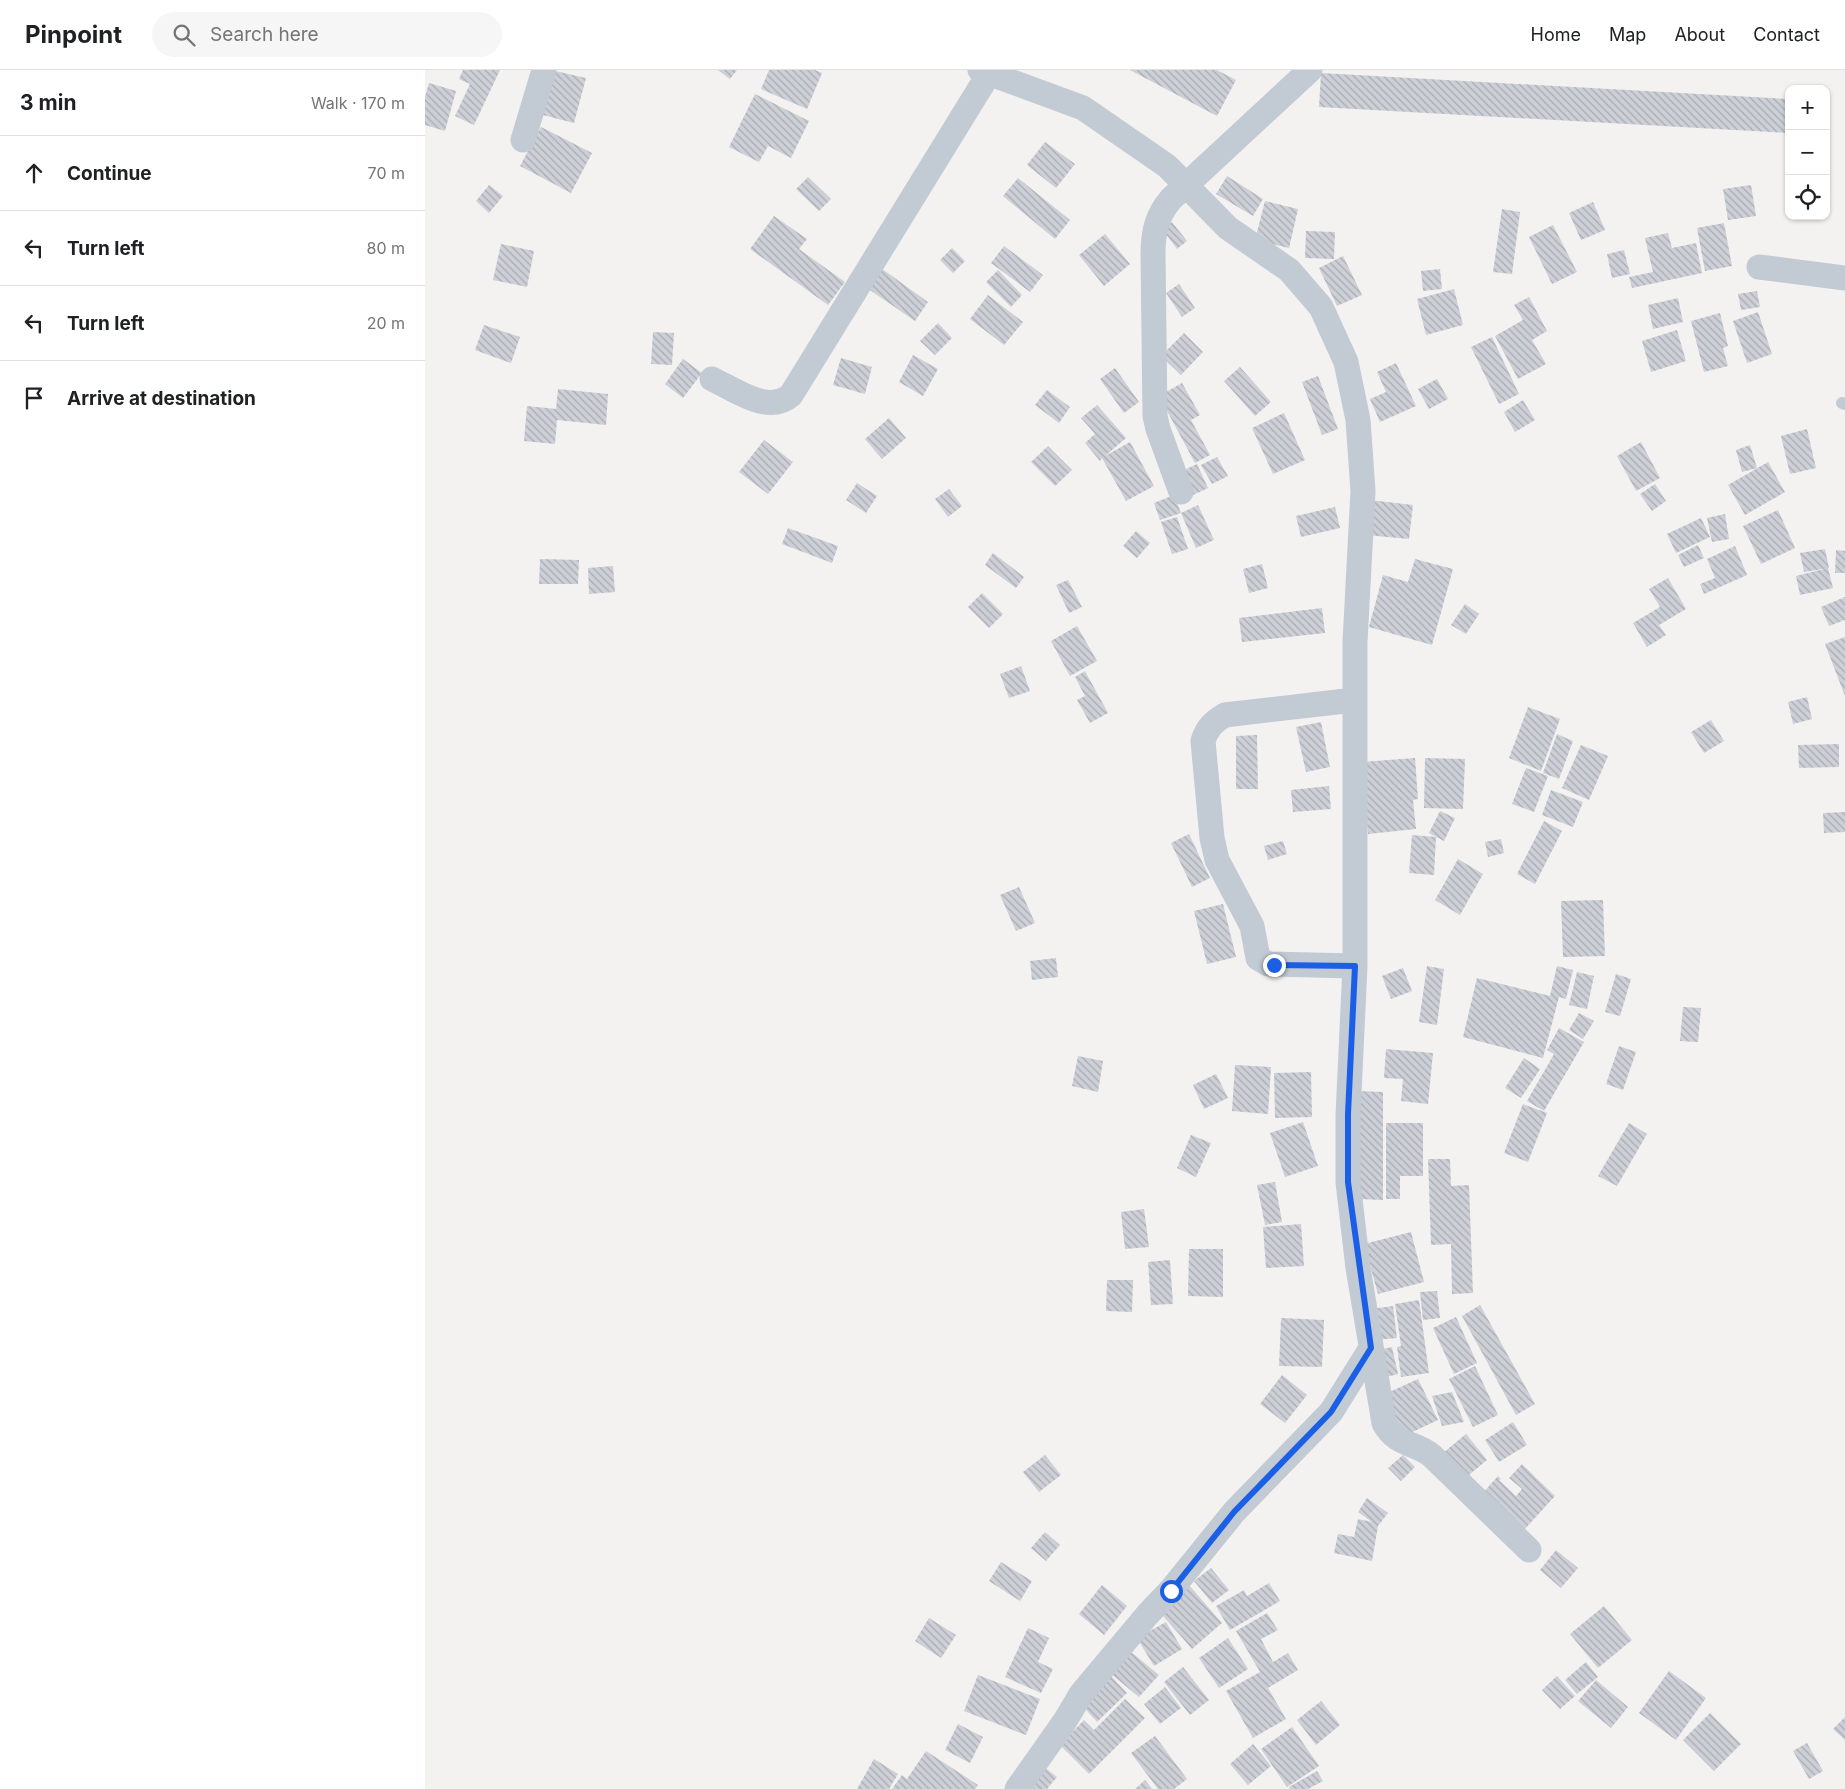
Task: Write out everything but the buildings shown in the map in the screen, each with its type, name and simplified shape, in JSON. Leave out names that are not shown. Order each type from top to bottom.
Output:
[{"type":"street","points":[[523,140],[545,70]]},
{"type":"street","points":[[1181,492],[1158,430],[1155,416],[1153,238],[1163,207],[1310,70]]},
{"type":"street","points":[[713,379],[767,404],[784,401],[791,395],[985,71],[1083,108],[1167,166],[1228,228],[1289,270],[1321,307],[1346,362],[1358,420],[1363,491],[1354,700],[1355,966],[1348,1114],[1348,1182],[1371,1348],[1384,1423],[1389,1433],[1398,1441],[1417,1447],[1431,1455],[1529,1550]]},
{"type":"street","points":[[1759,267],[1845,278]]},
{"type":"street","points":[[1354,700],[1225,715],[1215,721],[1207,730],[1203,741],[1212,838],[1217,860],[1252,926],[1258,958],[1268,964],[1355,966]]},
{"type":"street","points":[[1017,1789],[1065,1721],[1081,1694],[1193,1564],[1234,1512],[1331,1412],[1371,1348]]},
{"type":"route","points":[[1171,1591],[1234,1512],[1331,1412],[1371,1348],[1358,1268],[1348,1182],[1348,1114],[1355,966],[1274,965]]}]
